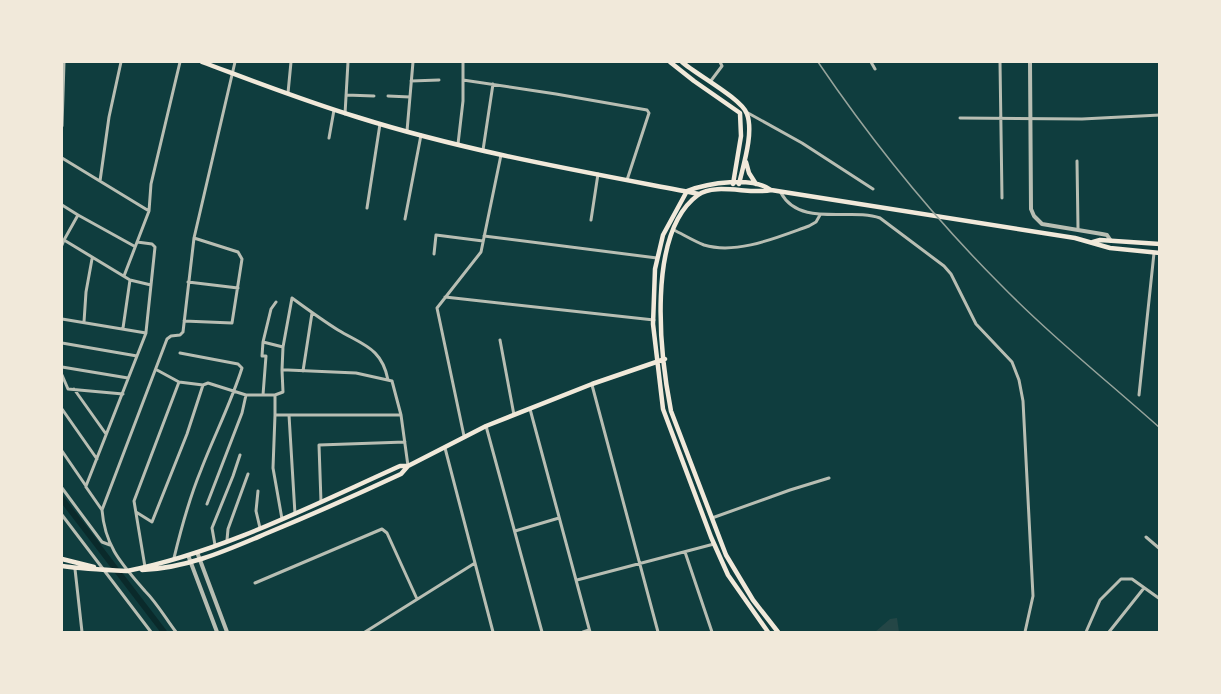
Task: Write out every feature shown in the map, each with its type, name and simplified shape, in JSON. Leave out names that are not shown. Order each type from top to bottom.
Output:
[{"type":"main road","points":[[202,62],[345,114],[483,150],[699,194],[721,189],[764,192],[771,190]]},
{"type":"main road","points":[[670,62],[740,112],[741,136],[733,182],[735,190]]},
{"type":"main road","points":[[682,62],[739,102],[746,112],[749,123],[745,159],[740,183],[735,190]]},
{"type":"main road","points":[[745,159],[749,173],[757,184]]},
{"type":"main road","points":[[768,633],[738,591],[714,544],[663,409],[656,360],[655,269],[663,235],[687,191],[706,185],[733,182],[757,184],[781,193],[1093,242],[1110,248],[1157,252]]},
{"type":"main road","points":[[699,194],[685,209],[674,230],[667,246],[661,277],[661,321],[667,389],[671,411],[726,555],[753,600],[778,633]]},
{"type":"main road","points":[[1093,242],[1100,240],[1160,244]]},
{"type":"main road","points":[[62,559],[103,569],[127,571],[162,569],[201,561],[289,525],[401,474],[408,466],[486,426],[656,360],[665,359]]},
{"type":"main road","points":[[127,571],[198,552],[295,514],[400,466],[408,466]]},
{"type":"main road","points":[[62,566],[89,569],[94,567]]},
{"type":"street","points":[[62,126],[64,62]]},
{"type":"street","points":[[100,181],[109,117],[121,62]]},
{"type":"street","points":[[124,276],[150,211],[151,184],[180,62]]},
{"type":"street","points":[[176,633],[147,592],[127,571],[111,545],[103,523],[102,510],[167,339],[182,334],[194,238],[235,62]]},
{"type":"street","points":[[288,95],[291,62]]},
{"type":"street","points":[[345,114],[348,62]]},
{"type":"street","points":[[407,131],[413,62]]},
{"type":"street","points":[[458,144],[463,101],[463,62]]},
{"type":"street","points":[[710,82],[722,66],[720,62]]},
{"type":"street","points":[[871,62],[875,69]]},
{"type":"street","points":[[1000,62],[1002,198]]},
{"type":"street","points":[[1030,62],[1031,209],[1034,216],[1042,224],[1077,228],[1107,235],[1111,241]]},
{"type":"street","points":[[411,81],[439,80]]},
{"type":"street","points":[[463,80],[647,110],[649,113],[627,180]]},
{"type":"street","points":[[483,150],[494,84]]},
{"type":"street","points":[[346,95],[374,96]]},
{"type":"street","points":[[388,96],[410,97]]},
{"type":"street","points":[[329,138],[334,110]]},
{"type":"street","points":[[746,112],[802,143],[873,189]]},
{"type":"street","points":[[960,118],[1082,119],[1160,115]]},
{"type":"street","points":[[367,208],[380,123]]},
{"type":"street","points":[[405,219],[422,134]]},
{"type":"street","points":[[464,436],[437,308],[481,252],[501,154]]},
{"type":"street","points":[[62,158],[150,211]]},
{"type":"street","points":[[1077,161],[1077,228]]},
{"type":"street","points":[[591,220],[598,174]]},
{"type":"street","points":[[781,193],[791,205],[820,215],[880,218],[934,258],[951,274],[976,324],[1012,362],[1019,380],[1023,401],[1033,596],[1025,633]]},
{"type":"street","points":[[62,205],[136,245],[152,244],[156,247],[146,333],[86,486]]},
{"type":"street","points":[[62,245],[78,215]]},
{"type":"street","points":[[674,230],[704,245],[740,246],[809,226],[816,222],[820,215]]},
{"type":"street","points":[[434,254],[436,235],[657,258]]},
{"type":"street","points":[[184,321],[232,323],[242,259],[240,254],[194,238]]},
{"type":"street","points":[[64,240],[130,280],[151,285]]},
{"type":"street","points":[[1139,395],[1157,252]]},
{"type":"street","points":[[84,322],[86,292],[93,258]]},
{"type":"street","points":[[123,328],[130,280]]},
{"type":"street","points":[[188,282],[238,288]]},
{"type":"street","points":[[445,297],[654,320]]},
{"type":"street","points":[[156,370],[179,382],[203,385],[208,383],[246,395],[275,395],[283,392],[283,347],[292,298],[312,314],[372,348],[385,365],[388,380]]},
{"type":"street","points":[[263,395],[266,356],[262,356],[262,342],[271,309],[276,302]]},
{"type":"street","points":[[303,370],[312,314]]},
{"type":"street","points":[[62,319],[146,333]]},
{"type":"street","points":[[500,340],[514,416]]},
{"type":"street","points":[[262,342],[283,347]]},
{"type":"street","points":[[62,343],[137,356]]},
{"type":"street","points":[[173,560],[182,524],[201,470],[235,391],[242,368],[241,364],[180,353]]},
{"type":"street","points":[[62,367],[129,378]]},
{"type":"street","points":[[282,370],[356,373],[392,381],[401,416],[408,466]]},
{"type":"street","points":[[62,375],[68,389],[123,394]]},
{"type":"street","points":[[146,567],[134,501],[179,382]]},
{"type":"street","points":[[592,384],[658,633]]},
{"type":"street","points":[[136,512],[152,522],[187,434],[203,385]]},
{"type":"street","points":[[74,389],[107,435]]},
{"type":"street","points":[[207,504],[242,413],[246,395]]},
{"type":"street","points":[[275,395],[273,468],[282,519]]},
{"type":"street","points":[[62,409],[98,459]]},
{"type":"street","points":[[530,409],[590,631],[583,633]]},
{"type":"street","points":[[289,415],[295,514]]},
{"type":"street","points":[[275,416],[401,416]]},
{"type":"street","points":[[486,426],[542,633]]},
{"type":"street","points":[[321,502],[319,445],[405,442]]},
{"type":"street","points":[[446,448],[493,633]]},
{"type":"street","points":[[62,451],[102,510]]},
{"type":"street","points":[[215,545],[212,528],[240,455]]},
{"type":"street","points":[[227,540],[228,529],[248,474]]},
{"type":"street","points":[[711,518],[829,478]]},
{"type":"street","points":[[62,488],[102,542],[111,545]]},
{"type":"street","points":[[258,491],[256,512],[260,528]]},
{"type":"street","points":[[62,515],[151,633]]},
{"type":"street","points":[[515,531],[559,518]]},
{"type":"street","points":[[255,583],[382,529],[387,533],[417,599]]},
{"type":"street","points":[[1146,537],[1160,549]]},
{"type":"street","points":[[576,580],[714,544]]},
{"type":"street","points":[[198,552],[227,633]]},
{"type":"street","points":[[685,552],[712,633]]},
{"type":"street","points":[[188,555],[217,633]]},
{"type":"street","points":[[365,633],[475,563]]},
{"type":"street","points":[[75,568],[82,633]]},
{"type":"street","points":[[1086,633],[1100,600],[1116,582],[1126,578],[1132,579],[1160,599]]},
{"type":"street","points":[[1109,633],[1144,588]]},
{"type":"shaded area","points":[[897,618],[899,632],[875,632],[890,619]]},
{"type":"waterway","points":[[62,499],[164,632]]},
{"type":"railway","points":[[818,62],[859,120],[904,177],[975,258],[1038,321],[1160,428]]}]
